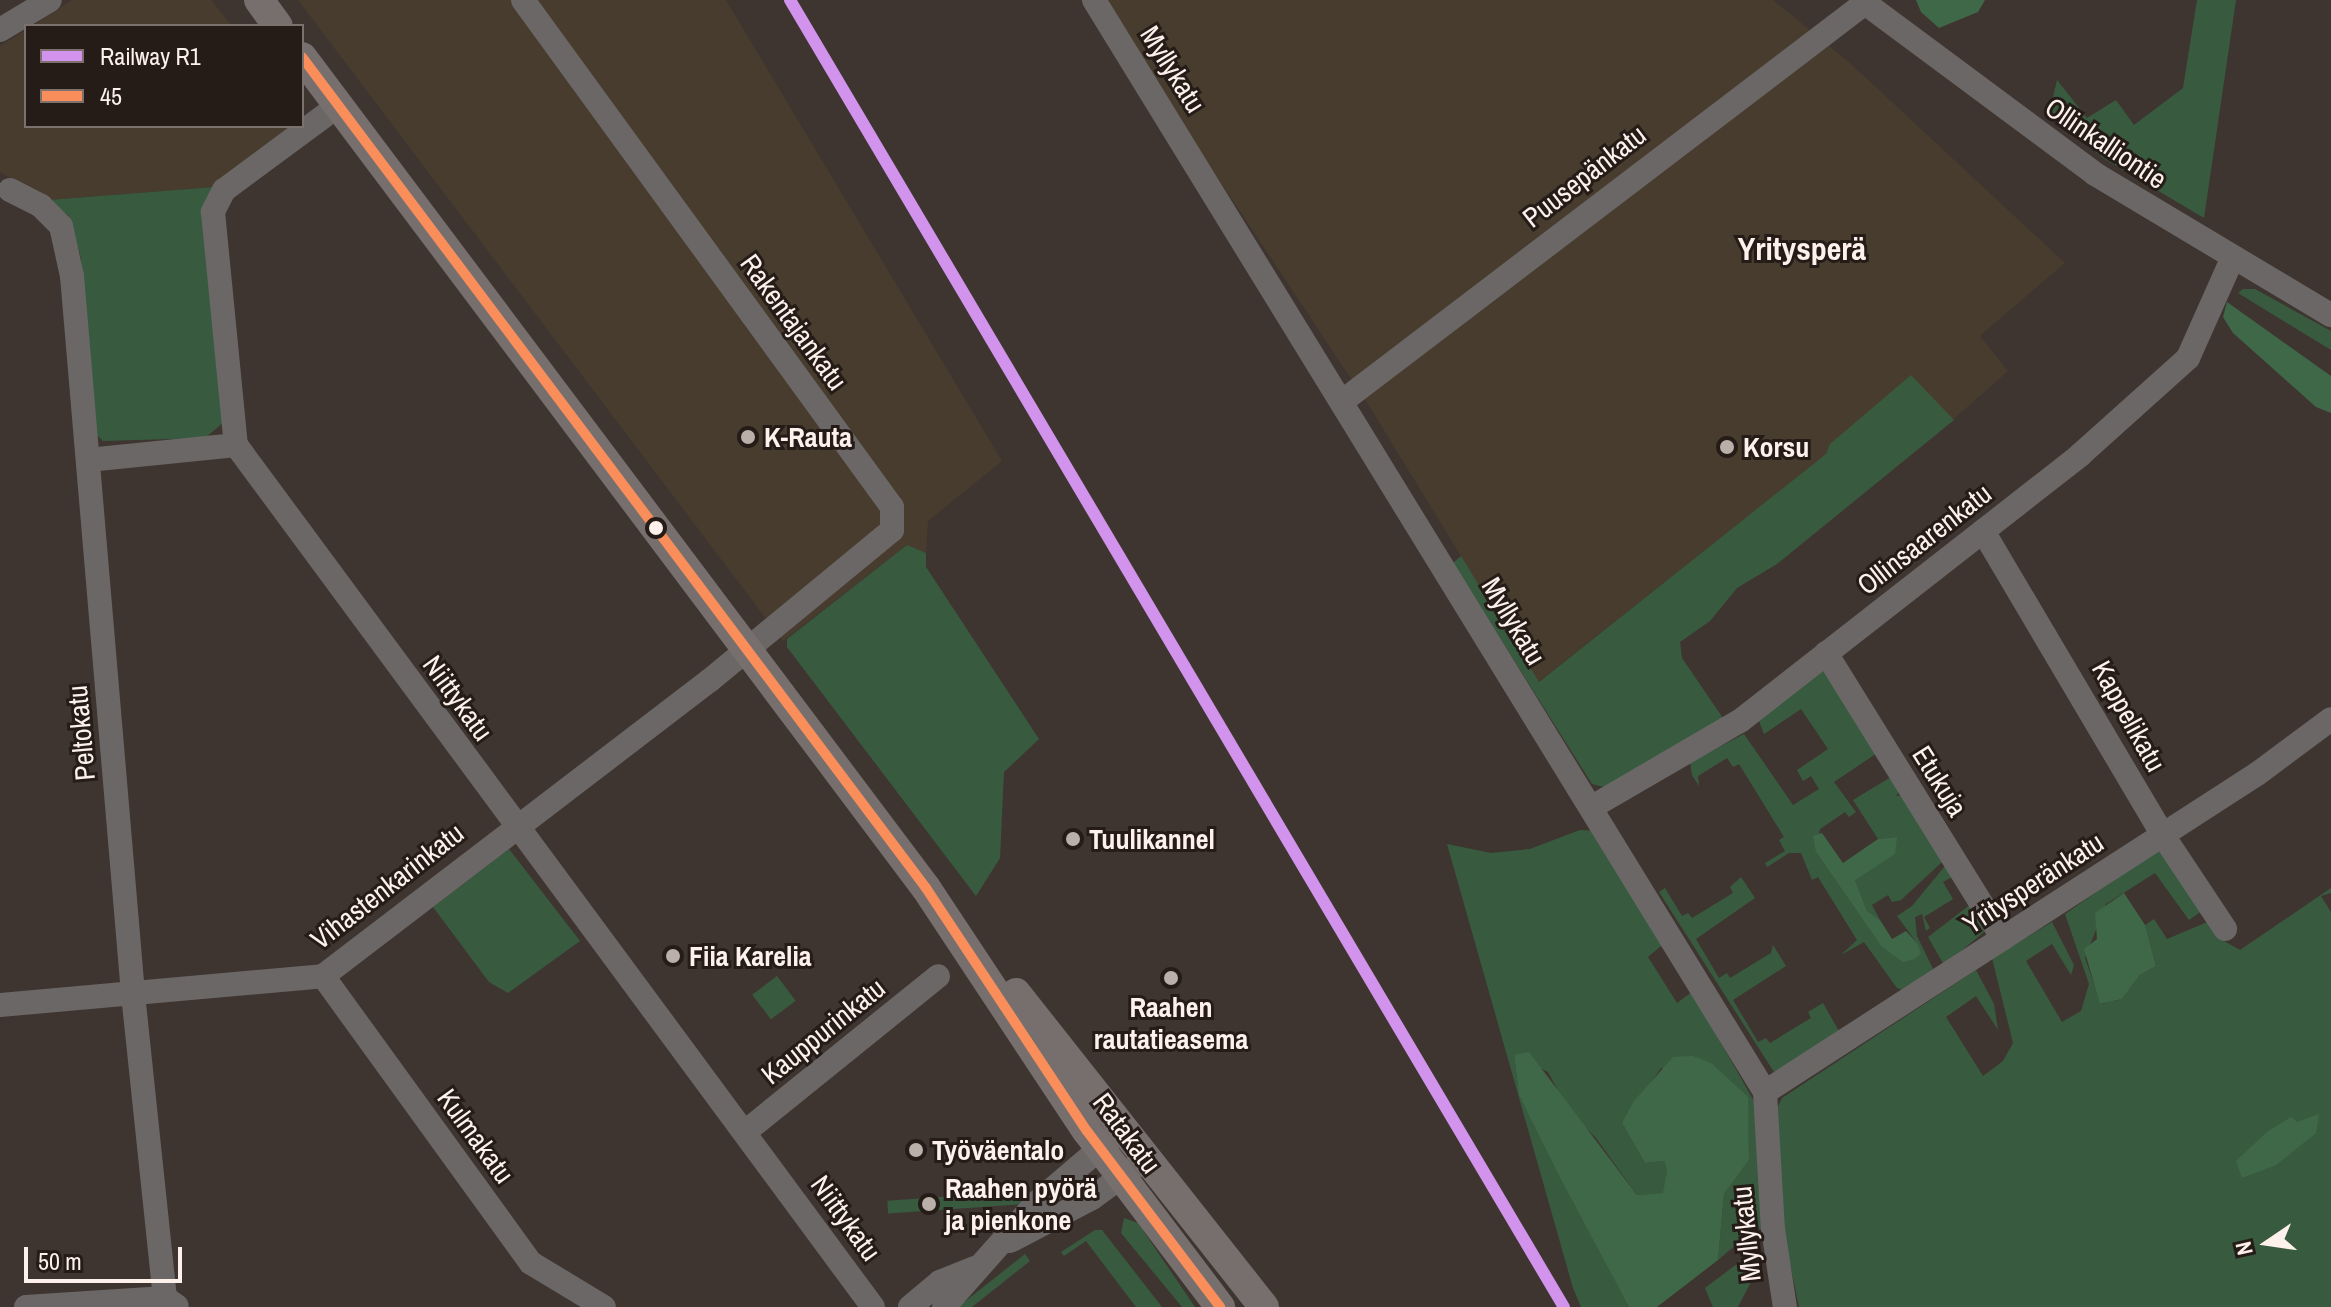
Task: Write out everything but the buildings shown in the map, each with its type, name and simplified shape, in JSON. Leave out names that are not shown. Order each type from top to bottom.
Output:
[{"type":"main road","points":[[259,0],[277,24]]},
{"type":"main road","name":"Ratakatu","points":[[304,60],[926,888],[1121,1177],[1220,1307]]},
{"type":"main road","name":"Ratakatu","points":[[926,888],[1060,1045],[1264,1307]]},
{"type":"street","points":[[0,30],[50,0]]},
{"type":"street","name":"Rakentajankatu","points":[[523,0],[894,512],[890,534],[748,650]]},
{"type":"street","name":"Myllykatu","points":[[1094,0],[1344,400],[1765,1092],[1773,1229],[1785,1307]]},
{"type":"street","name":"Puusepänkatu","points":[[1344,400],[1651,161],[1865,1]]},
{"type":"street","name":"Ollinkalliontie","points":[[1865,1],[2063,151],[2232,259],[2331,315]]},
{"type":"street","points":[[88,460],[236,445],[213,212],[224,190],[339,105]]},
{"type":"street","name":"Peltokatu","points":[[10,190],[52,215],[67,247],[133,994],[172,1303]]},
{"type":"street","name":"Ollinsaarenkatu","points":[[1592,807],[1740,721],[2080,455],[2188,358],[2232,259]]},
{"type":"street","name":"Niittykatu","points":[[236,445],[873,1307]]},
{"type":"street","name":"Kappelikatu","points":[[1983,531],[2162,834],[2225,929]]},
{"type":"street","name":"Vihastenkarinkatu","points":[[0,1005],[323,976],[514,825],[748,650]]},
{"type":"street","name":"Etukuja","points":[[1826,653],[2003,939]]},
{"type":"street","name":"Yritysperänkatu","points":[[1765,1092],[2003,939],[2331,719]]},
{"type":"street","name":"Kulmakatu","points":[[323,976],[531,1263],[604,1307]]},
{"type":"street","name":"Kauppurinkatu","points":[[745,1132],[938,976]]},
{"type":"street","points":[[944,1307],[974,1268],[997,1248],[1036,1203],[1124,1129]]},
{"type":"street","points":[[997,1248],[1121,1177],[1146,1157]]},
{"type":"street","points":[[910,1307],[940,1282],[974,1268]]},
{"type":"street","points":[[26,1307],[172,1303]]},
{"type":"shaded area","points":[[72,0],[211,0],[230,24],[35,24]]},
{"type":"shaded area","points":[[298,0],[726,0],[1002,461],[928,521],[926,553],[907,545],[783,641]]},
{"type":"shaded area","points":[[1100,0],[1773,0],[1850,63],[2065,263],[1980,336],[2008,371],[1939,432],[1905,392],[1538,682],[1371,409]]},
{"type":"shaded area","points":[[24,31],[24,128],[291,128],[215,187],[49,200],[0,172],[0,46]]},
{"type":"green space","points":[[1916,0],[1985,0],[1978,12],[1939,28],[1921,12]]},
{"type":"green space","points":[[2197,0],[2236,0],[2204,218],[2103,158],[2049,114],[2057,80],[2087,118],[2116,100],[2134,125],[2183,88]]},
{"type":"green space","points":[[215,187],[225,421],[205,438],[103,441],[96,434],[81,258],[69,216],[49,200]]},
{"type":"green space","points":[[2243,289],[2255,289],[2331,331],[2331,350],[2238,293]]},
{"type":"green space","points":[[2227,302],[2331,376],[2331,413],[2316,407],[2233,333],[2223,317]]},
{"type":"green space","points":[[1911,375],[1954,420],[1777,564],[1737,588],[1710,621],[1680,642],[1682,658],[1725,721],[1604,787],[1592,784],[1453,563],[1461,556],[1539,682],[1826,454],[1830,444]]},
{"type":"green space","points":[[907,545],[926,553],[926,567],[1039,739],[1004,772],[1000,858],[976,896],[787,647],[787,639]]},
{"type":"green space","points":[[1822,668],[1880,751],[1834,782],[1856,812],[1849,817],[1845,812],[1820,829],[1816,852],[1881,946],[1917,943],[1897,916],[1912,906],[1945,866],[1952,877],[1943,882],[1953,899],[1924,917],[1930,928],[1926,931],[1922,914],[1915,917],[1917,936],[1935,973],[1905,991],[1897,988],[1864,942],[1841,955],[1857,940],[1818,877],[1812,880],[1801,853],[1789,853],[1767,867],[1765,863],[1785,851],[1779,840],[1784,837],[1739,764],[1733,767],[1727,758],[1698,776],[1699,786],[1692,775],[1690,762],[1744,734],[1793,805],[1819,789],[1811,776],[1803,781],[1797,770],[1828,749],[1801,709],[1764,734],[1759,721]]},
{"type":"green space","points":[[1891,777],[1900,791],[1896,796],[1905,795],[1942,862],[1901,900],[1892,902],[1888,895],[1872,905],[1880,920],[1867,911],[1855,880],[1897,837],[1878,839],[1853,800]]},
{"type":"green space","points":[[1580,830],[1595,831],[1662,945],[1648,957],[1677,1003],[1692,992],[1755,1103],[1763,1230],[1756,1228],[1718,1260],[1724,1194],[1749,1160],[1747,1097],[1661,1068],[1622,1123],[1645,1163],[1664,1161],[1667,1171],[1664,1193],[1637,1195],[1596,1138],[1569,1111],[1548,1072],[1514,1055],[1519,1095],[1629,1307],[1581,1307],[1573,1288],[1447,844],[1491,853],[1530,849]]},
{"type":"green space","points":[[1822,833],[1843,863],[1878,839],[1897,837],[1895,854],[1855,880],[1867,911],[1880,920],[1892,939],[1906,931],[1917,943],[1921,953],[1915,959],[1903,962],[1881,946],[1816,852],[1813,836]]},
{"type":"green space","points":[[509,849],[580,941],[508,993],[489,982],[433,907]]},
{"type":"green space","points":[[2156,851],[2163,853],[2202,911],[2189,920],[2155,873],[2106,904],[2085,958],[2101,1004],[2122,999],[2140,975],[2156,966],[2145,925],[2154,919],[2167,939],[2210,921],[2224,941],[2240,950],[2331,888],[2331,893],[2321,896],[2331,912],[2331,1307],[1799,1307],[1777,1199],[1775,1113],[1782,1098],[1976,970],[1994,1004],[1998,1030],[1976,996],[1946,1017],[1983,1076],[2003,1061],[2013,1043],[1992,958],[2052,922],[2074,965],[2071,975],[2052,944],[2026,961],[2062,1022],[2081,1011],[2089,984],[2065,914]]},
{"type":"green space","points":[[1741,877],[1755,898],[1696,939],[1719,978],[1727,973],[1730,978],[1771,953],[1773,945],[1786,966],[1733,1000],[1758,1042],[1766,1038],[1770,1043],[1811,1018],[1808,1012],[1823,1003],[1840,1033],[1774,1072],[1659,892],[1665,888],[1682,916],[1688,913],[1692,918],[1733,893],[1730,887]]},
{"type":"green space","points":[[2124,893],[2145,925],[2156,966],[2140,975],[2122,999],[2100,1004],[2084,949],[2097,939],[2095,913]]},
{"type":"green space","points":[[1971,904],[1984,932],[1944,965],[1928,937]]},
{"type":"green space","points":[[777,976],[796,1001],[771,1019],[752,995]]},
{"type":"green space","points":[[1529,1052],[1637,1195],[1663,1193],[1667,1171],[1664,1161],[1645,1163],[1622,1123],[1634,1101],[1673,1057],[1693,1056],[1711,1063],[1748,1097],[1749,1160],[1724,1194],[1718,1260],[1657,1307],[1629,1307],[1561,1179],[1519,1095],[1514,1055]]},
{"type":"green space","points":[[2319,1114],[2316,1133],[2276,1165],[2242,1178],[2236,1161],[2267,1132],[2291,1117],[2297,1122]]},
{"type":"green space","points":[[1025,1191],[1026,1204],[888,1214],[887,1201]]},
{"type":"green space","points":[[1124,1218],[1138,1223],[1195,1307],[1182,1307],[1121,1233]]},
{"type":"green space","points":[[1095,1230],[1102,1230],[1162,1307],[1136,1307],[1086,1241],[1064,1256],[1061,1252]]},
{"type":"green space","points":[[1754,1251],[1762,1253],[1759,1266],[1738,1307],[1713,1307],[1705,1288]]},
{"type":"green space","points":[[1025,1254],[1030,1261],[972,1307],[958,1307]]},
{"type":"rail line","name":"R1","points":[[790,0],[1564,1307]]},
{"type":"transit line","name":"45","points":[[304,60],[926,888],[1087,1131],[1220,1307]]},
{"type":"place","name":"K-Rauta","points":[[748,437]]},
{"type":"place","name":"Korsu","points":[[1727,447]]},
{"type":"place","name":"Tuulikannel","points":[[1073,839]]},
{"type":"place","name":"Fiia Karelia","points":[[673,956]]},
{"type":"place","name":"Raahen rautatieasema","points":[[1171,978]]},
{"type":"place","name":"Työväentalo","points":[[916,1150]]},
{"type":"place","name":"Raahen pyörä ja pienkone","points":[[929,1204]]},
{"type":"district","name":"Yritysperä","points":[[1802,249]]}]
